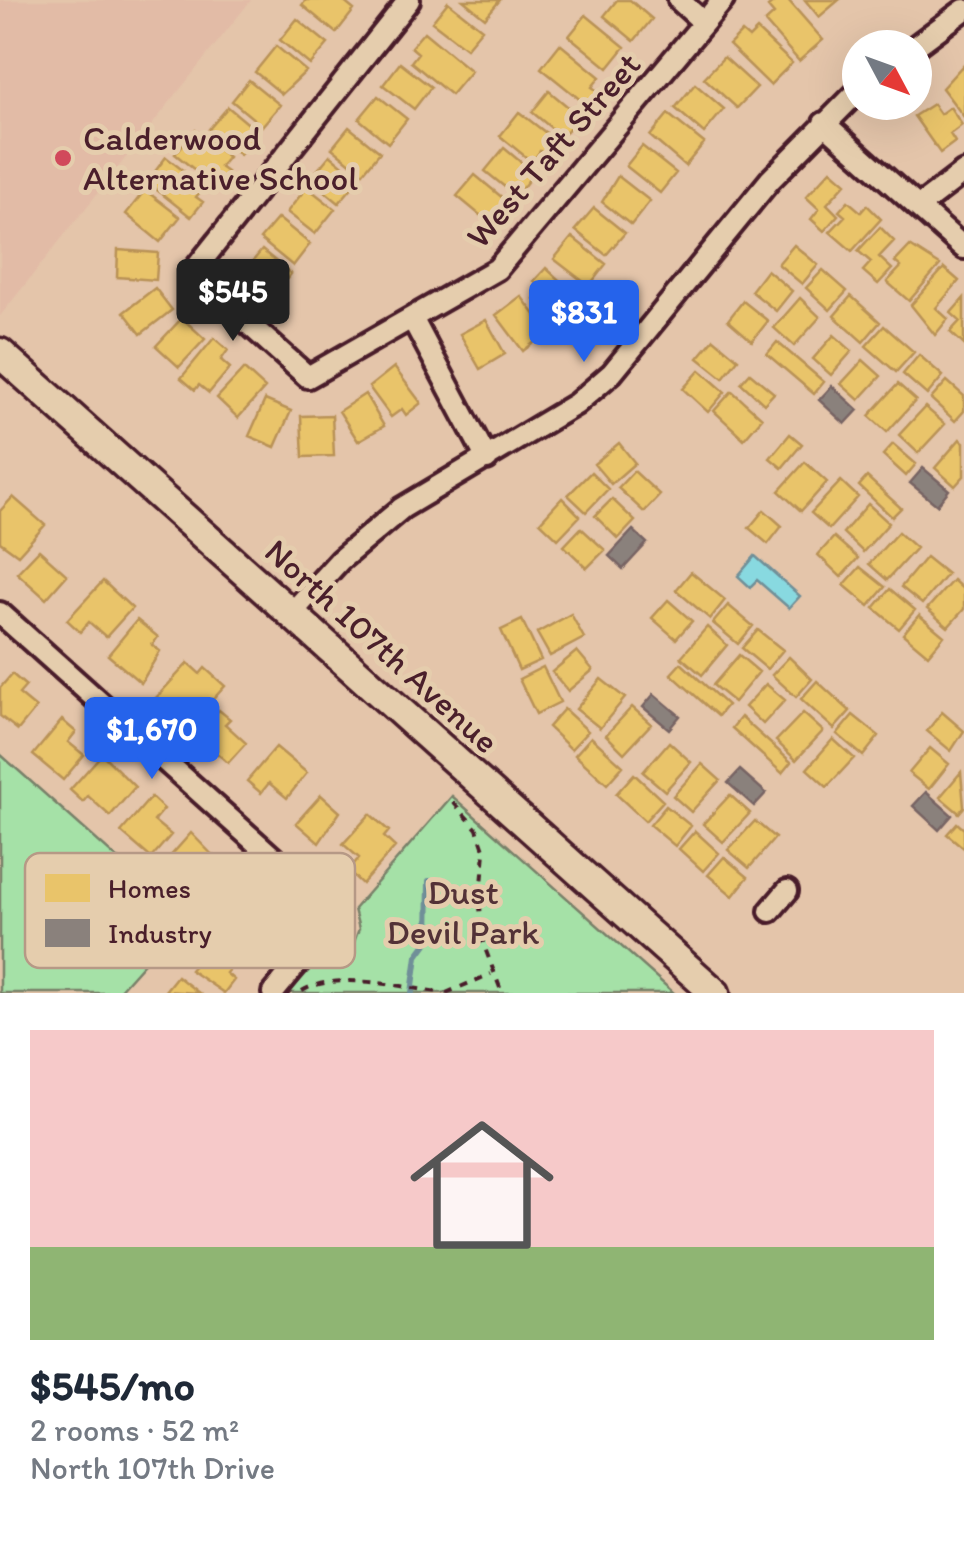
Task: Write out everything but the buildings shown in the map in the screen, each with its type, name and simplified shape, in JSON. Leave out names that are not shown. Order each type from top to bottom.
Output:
[{"type":"main road","name":"North 107th Avenue","points":[[0,353],[715,993]]},
{"type":"street","name":"West Taft Street","points":[[409,0],[192,274],[308,377],[485,278],[520,246],[723,0]]},
{"type":"street","points":[[678,0],[704,22]]},
{"type":"street","points":[[932,34],[964,10]]},
{"type":"street","points":[[290,615],[373,530],[433,488],[576,404],[630,356],[733,224],[842,106]]},
{"type":"street","points":[[824,123],[964,248]]},
{"type":"street","points":[[918,207],[964,172]]},
{"type":"street","points":[[413,320],[487,459]]},
{"type":"street","points":[[0,613],[268,853]]},
{"type":"street","points":[[770,910],[787,891]]},
{"type":"street","points":[[273,993],[293,968]]},
{"type":"path","points":[[453,802],[476,829],[485,852],[480,906],[492,974],[502,993]]},
{"type":"path","points":[[298,993],[335,982],[445,993],[492,974]]},
{"type":"shaded area","name":"Calderwood Alternative School","points":[[0,0],[251,0],[0,316]]},
{"type":"green space","points":[[0,754],[111,853],[25,853],[25,968],[139,968],[117,993],[0,993]]},
{"type":"green space","name":"Dust Devil Park","points":[[452,796],[674,993],[288,993],[311,968],[355,968],[359,929],[355,908]]},
{"type":"water","points":[[755,556],[800,596],[789,608],[757,580],[750,587],[738,576]]},
{"type":"waterway","points":[[412,993],[417,956],[428,941],[429,881]]},
{"type":"place","name":"Calderwood Alternative School","points":[[63,158]]}]
